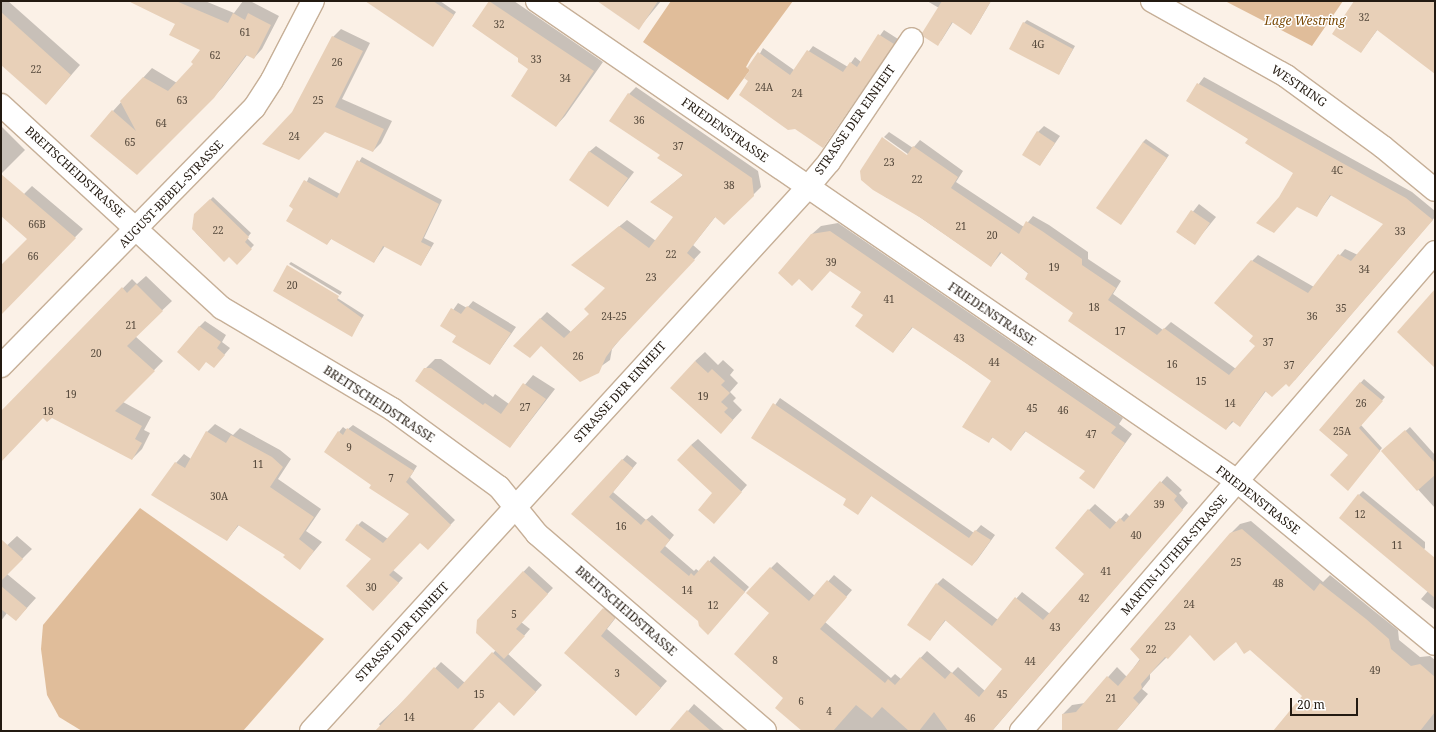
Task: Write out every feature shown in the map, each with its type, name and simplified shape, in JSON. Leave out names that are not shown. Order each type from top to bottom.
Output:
[{"type":"street","name":"AUGUST-BEBEL-STRASSE","points":[[1,366],[254,108],[269,85],[313,1]]},
{"type":"street","name":"FRIEDENSTRASSE","points":[[537,1],[1237,481],[1435,644]]},
{"type":"street","name":"WESTRING","points":[[1152,1],[1286,76],[1383,147],[1435,190]]},
{"type":"street","name":"STRASSE DER EINHEIT","points":[[311,731],[808,187],[829,162],[912,39]]},
{"type":"street","name":"BREITSCHEIDSTRASSE","points":[[1,105],[137,228],[222,308],[392,409],[499,487],[537,534],[765,731]]},
{"type":"street","name":"MARTIN-LUTHER-STRASSE","points":[[1022,731],[1435,252]]},
{"type":"green space","points":[[671,1],[793,1],[751,58],[746,67],[750,70],[728,100],[643,42]]},
{"type":"green space","name":"Lage Westring","points":[[1225,1],[1343,1],[1312,46]]},
{"type":"green space","points":[[140,508],[324,639],[243,731],[82,731],[59,717],[47,695],[41,649],[43,625]]},
{"type":"building","points":[[128,1],[176,1],[228,23],[233,13],[245,20],[248,13],[271,25],[254,59],[246,55],[214,98],[137,175],[90,136],[112,110],[136,131],[120,101],[143,77],[168,91],[193,64],[191,62],[200,50],[169,35],[175,24]]},
{"type":"building","points":[[365,1],[433,1],[454,15],[433,47]]},
{"type":"building","points":[[489,1],[594,71],[556,127],[511,96],[528,69],[518,62],[518,58],[472,26]]},
{"type":"building","points":[[597,1],[658,1],[639,30]]},
{"type":"building","points":[[942,1],[991,1],[971,35],[952,22],[938,46],[924,37],[922,33]]},
{"type":"building","points":[[1354,1],[1435,1],[1435,74],[1377,30],[1361,53],[1332,34]]},
{"type":"building","points":[[1,12],[71,75],[46,105],[1,65]]},
{"type":"building","points":[[1023,22],[1073,49],[1059,75],[1009,49]]},
{"type":"building","points":[[878,34],[894,44],[823,148],[795,129],[788,130],[739,95],[748,81],[744,78],[750,70],[747,68],[758,52],[790,75],[807,50],[843,72],[850,62],[857,67]]},
{"type":"building","points":[[332,36],[363,51],[335,107],[384,129],[373,152],[325,132],[299,160],[262,144],[292,112]]},
{"type":"building","points":[[1197,83],[1406,198],[1433,220],[1289,387],[1286,384],[1272,397],[1265,391],[1240,427],[1232,421],[1226,430],[1068,321],[1073,313],[1025,279],[1028,273],[1000,252],[991,267],[921,218],[873,190],[861,180],[860,171],[882,137],[907,155],[913,146],[958,177],[951,188],[1019,234],[1026,221],[1042,231],[1082,259],[1082,265],[1116,288],[1108,300],[1157,335],[1164,328],[1229,375],[1255,346],[1249,341],[1253,336],[1214,303],[1251,260],[1308,293],[1338,254],[1351,261],[1383,224],[1330,195],[1317,217],[1297,207],[1274,233],[1256,223],[1279,197],[1293,173],[1245,143],[1248,139],[1186,101]]},
{"type":"building","points":[[628,93],[752,178],[754,196],[724,225],[715,217],[687,253],[695,260],[615,345],[606,357],[599,373],[580,382],[541,346],[530,358],[513,346],[540,318],[564,338],[589,314],[584,309],[605,288],[571,265],[619,226],[649,248],[673,217],[650,202],[683,175],[657,158],[660,155],[609,121]]},
{"type":"building","points":[[1037,131],[1055,143],[1040,166],[1022,155]]},
{"type":"building","points":[[1143,142],[1167,158],[1121,225],[1096,208]]},
{"type":"building","points":[[589,151],[628,178],[608,207],[569,180]]},
{"type":"building","points":[[357,160],[439,204],[421,242],[431,247],[421,266],[383,246],[374,263],[331,239],[327,245],[286,221],[293,209],[289,206],[304,180],[337,198]]},
{"type":"building","points":[[1,174],[76,238],[1,315],[1,265],[27,239],[1,216]]},
{"type":"building","points":[[210,199],[249,237],[245,242],[252,249],[237,265],[229,257],[224,262],[192,229],[194,214]]},
{"type":"building","points":[[1191,210],[1210,223],[1195,245],[1176,232]]},
{"type":"building","points":[[830,231],[1116,427],[1111,433],[1125,443],[1094,489],[1079,478],[1085,471],[1025,431],[1011,451],[992,437],[989,443],[962,427],[991,381],[967,364],[912,327],[893,353],[855,326],[863,315],[851,307],[861,292],[830,271],[812,291],[799,279],[792,286],[778,273],[811,234]]},
{"type":"building","points":[[287,265],[339,296],[337,300],[362,318],[352,337],[273,291]]},
{"type":"building","points":[[136,284],[163,311],[127,346],[155,371],[115,411],[142,426],[135,439],[142,443],[132,460],[52,418],[47,422],[43,418],[1,462],[1,411],[122,287],[127,293]]},
{"type":"building","points":[[1435,289],[1435,368],[1397,332]]},
{"type":"building","points":[[467,306],[511,333],[490,365],[452,342],[456,336],[440,326],[451,308],[461,314]]},
{"type":"building","points":[[199,326],[221,342],[217,348],[225,355],[214,368],[206,362],[199,371],[177,352]]},
{"type":"building","points":[[695,361],[708,373],[712,369],[725,381],[721,385],[730,393],[721,402],[728,408],[724,412],[733,420],[721,434],[670,388]]},
{"type":"building","points":[[424,368],[431,368],[483,405],[485,403],[501,414],[523,383],[546,399],[510,448],[415,381]]},
{"type":"building","points":[[1360,382],[1383,401],[1359,428],[1380,451],[1348,491],[1330,475],[1348,455],[1319,430]]},
{"type":"building","points":[[773,403],[969,538],[975,530],[991,540],[972,566],[871,496],[858,515],[843,505],[846,499],[751,438]]},
{"type":"building","points":[[347,428],[414,471],[406,482],[451,525],[428,550],[420,543],[389,575],[399,583],[373,611],[346,586],[371,559],[345,540],[357,524],[383,543],[409,514],[369,488],[371,485],[324,452],[338,431],[343,435]]},
{"type":"building","points":[[1405,430],[1435,463],[1435,475],[1417,491],[1381,451]]},
{"type":"building","points":[[206,431],[226,443],[231,435],[272,457],[283,467],[270,487],[314,517],[299,539],[314,551],[300,570],[283,557],[285,555],[238,525],[227,541],[151,495],[175,462],[185,468]]},
{"type":"building","points":[[691,445],[742,492],[714,524],[698,510],[712,493],[677,460]]},
{"type":"building","points":[[622,459],[633,468],[609,497],[641,525],[646,519],[670,540],[660,552],[689,576],[691,573],[694,576],[708,560],[745,592],[708,635],[699,626],[698,621],[571,514]]},
{"type":"building","points":[[1160,481],[1177,496],[1174,500],[1183,510],[992,731],[948,731],[934,712],[919,731],[909,731],[882,707],[872,718],[856,705],[833,731],[802,731],[775,708],[783,698],[734,654],[769,613],[746,593],[770,567],[809,601],[827,580],[847,597],[820,629],[885,683],[888,679],[895,685],[920,657],[945,679],[951,672],[979,697],[1002,669],[945,620],[930,641],[907,625],[936,583],[992,626],[1015,597],[1043,620],[1084,574],[1055,548],[1088,509],[1110,529],[1120,518],[1124,522]]},
{"type":"building","points":[[1358,494],[1435,558],[1435,598],[1339,518]]},
{"type":"building","points":[[1242,529],[1314,591],[1320,583],[1366,619],[1389,639],[1391,649],[1411,666],[1420,664],[1435,677],[1435,712],[1420,731],[1273,731],[1302,696],[1250,650],[1244,654],[1236,642],[1214,661],[1190,635],[1168,659],[1165,657],[1141,684],[1142,688],[1133,698],[1139,704],[1116,731],[1062,731],[1062,714],[1076,712],[1107,676],[1118,686],[1140,660],[1130,649],[1230,533]]},
{"type":"building","points":[[1,539],[23,559],[1,581]]},
{"type":"building","points":[[523,571],[548,594],[516,629],[525,636],[504,659],[476,633],[477,620]]},
{"type":"building","points":[[1,586],[27,608],[16,621],[1,609]]},
{"type":"building","points":[[603,608],[615,618],[601,636],[661,688],[636,716],[564,653]]},
{"type":"building","points":[[492,652],[536,692],[514,716],[499,702],[472,731],[375,731],[434,667],[458,689]]},
{"type":"building","points":[[687,710],[711,731],[669,731]]}]
